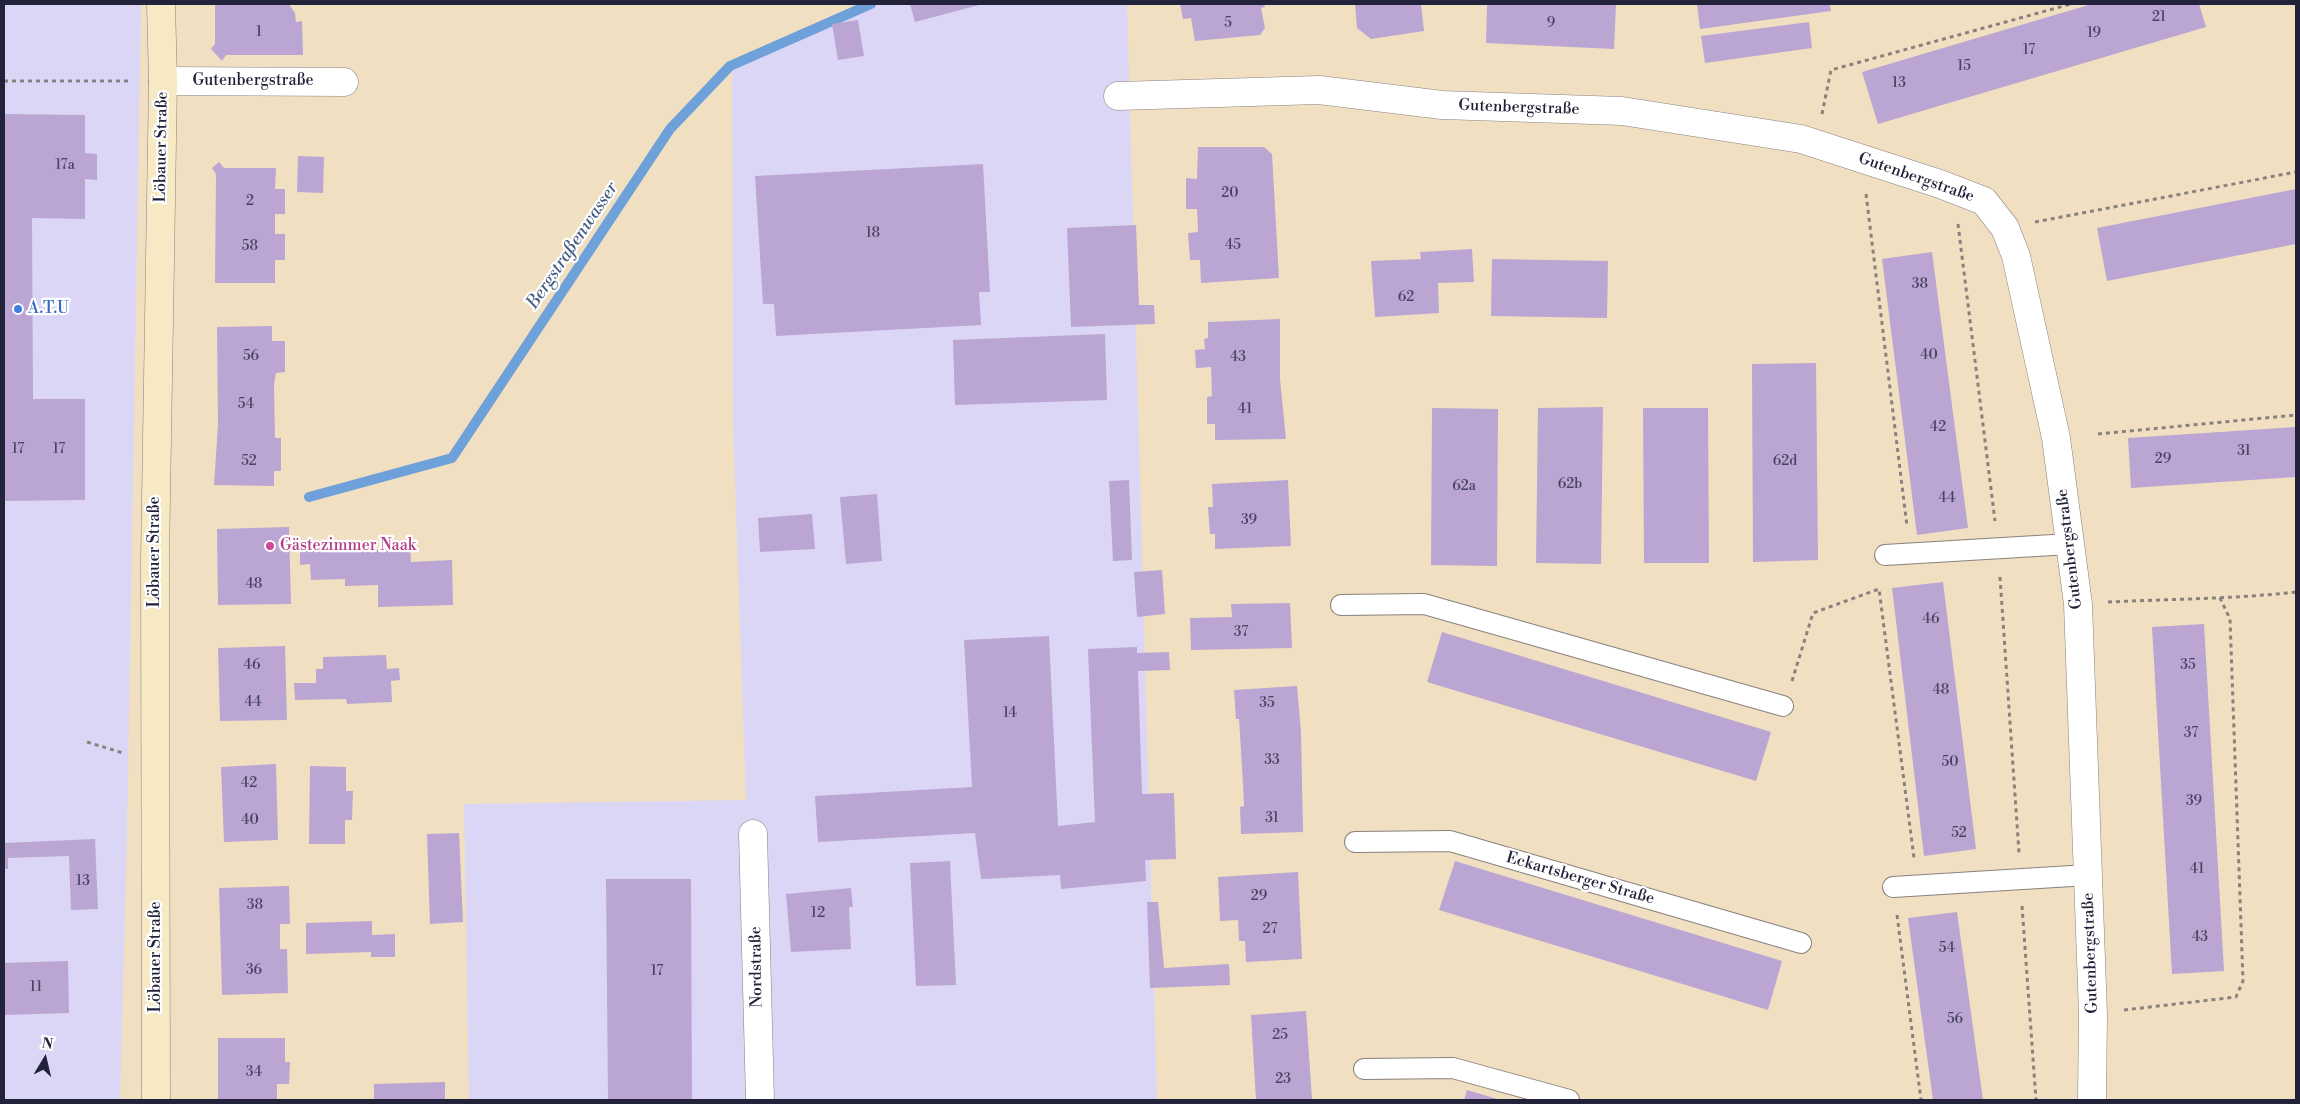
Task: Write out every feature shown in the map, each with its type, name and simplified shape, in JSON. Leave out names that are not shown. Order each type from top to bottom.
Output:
[{"type":"main road","name":"Löbauer Straße","points":[[156,1100],[155,558],[163,81],[161,4]]},
{"type":"street","name":"Gutenbergstraße","points":[[163,81],[344,82]]},
{"type":"street","name":"Gutenbergstraße","points":[[1118,96],[1319,90],[1442,105],[1622,111],[1801,139],[1954,189],[1984,201],[2005,228],[2016,256],[2056,438],[2078,604],[2093,1014],[2092,1100]]},
{"type":"street","name":"Nordstraße","points":[[753,834],[760,1100]]},
{"type":"lane","points":[[1885,555],[2070,544]]},
{"type":"lane","points":[[1341,604],[1424,604],[1783,706]]},
{"type":"lane","name":"Eckartsberger Straße","points":[[1355,842],[1450,841],[1801,943]]},
{"type":"lane","points":[[1893,887],[2088,875]]},
{"type":"lane","points":[[1364,1068],[1453,1068],[1569,1100]]},
{"type":"path","points":[[1816,144],[1831,70],[2071,4]]},
{"type":"path","points":[[4,81],[163,81]]},
{"type":"path","points":[[1862,159],[1910,553]]},
{"type":"path","points":[[2005,228],[2296,172]]},
{"type":"path","points":[[1954,189],[1998,548],[2036,1100]]},
{"type":"path","points":[[2098,434],[2296,415]]},
{"type":"path","points":[[1783,706],[1813,613],[1879,590],[1918,886]]},
{"type":"path","points":[[2078,604],[2219,596],[2246,598],[2296,592]]},
{"type":"path","points":[[2093,1014],[2236,997],[2243,981],[2230,619],[2219,596]]},
{"type":"path","points":[[1893,887],[1921,1100]]},
{"type":"shaded area","points":[[4,4],[141,4],[127,835],[120,1100],[4,1100]]},
{"type":"shaded area","points":[[876,4],[1127,4],[1157,1100],[469,1100],[464,804],[746,800],[733,424],[732,67]]},
{"type":"building","points":[[215,4],[289,4],[295,13],[296,22],[302,21],[303,55],[226,55],[222,61],[211,49],[215,44]]},
{"type":"building","points":[[910,4],[983,4],[915,22]]},
{"type":"building","points":[[1180,4],[1264,4],[1265,7],[1261,8],[1265,28],[1260,35],[1195,41],[1191,18],[1183,19]]},
{"type":"building","points":[[1355,4],[1421,4],[1424,31],[1371,39],[1357,28]]},
{"type":"building","points":[[1487,4],[1616,4],[1614,49],[1486,43]]},
{"type":"building","points":[[1697,4],[1830,4],[1831,11],[1700,29]]},
{"type":"building","points":[[2092,4],[2199,4],[2206,27],[1878,124],[1862,72]]},
{"type":"building","points":[[858,20],[864,56],[838,60],[832,24]]},
{"type":"building","points":[[1809,22],[1812,48],[1705,63],[1701,36]]},
{"type":"building","points":[[4,114],[85,115],[85,153],[97,154],[97,180],[85,179],[85,219],[32,218],[33,399],[85,399],[85,500],[4,501]]},
{"type":"building","points":[[1198,147],[1264,147],[1272,154],[1279,278],[1201,283],[1200,260],[1190,260],[1188,233],[1198,232],[1197,209],[1186,209],[1186,178],[1197,179]]},
{"type":"building","points":[[298,156],[324,157],[323,193],[297,192]]},
{"type":"building","points":[[219,162],[224,168],[276,168],[275,189],[285,189],[285,214],[275,214],[275,234],[285,234],[285,260],[275,260],[275,283],[215,283],[216,174],[212,168]]},
{"type":"building","points":[[983,164],[990,292],[979,292],[981,325],[776,336],[774,304],[763,304],[755,176]]},
{"type":"building","points":[[2296,189],[2296,244],[2107,281],[2097,228]]},
{"type":"building","points":[[1136,225],[1139,305],[1154,305],[1155,324],[1071,327],[1067,228]]},
{"type":"building","points":[[1472,249],[1474,282],[1438,283],[1439,313],[1375,317],[1371,261],[1421,259],[1420,252]]},
{"type":"building","points":[[1932,252],[1968,528],[1917,535],[1882,259]]},
{"type":"building","points":[[1492,259],[1608,261],[1607,318],[1491,316]]},
{"type":"building","points":[[1280,319],[1280,379],[1286,439],[1215,440],[1215,424],[1207,424],[1207,397],[1212,396],[1211,367],[1196,368],[1195,350],[1205,349],[1204,339],[1208,338],[1208,322]]},
{"type":"building","points":[[272,326],[272,341],[285,341],[285,372],[276,373],[274,384],[275,438],[281,438],[281,471],[274,471],[274,486],[214,485],[218,425],[217,327]]},
{"type":"building","points":[[1105,334],[1107,400],[955,405],[953,340]]},
{"type":"building","points":[[1816,363],[1818,560],[1753,562],[1752,364]]},
{"type":"building","points":[[1603,407],[1601,564],[1536,563],[1538,408]]},
{"type":"building","points":[[1432,408],[1498,409],[1497,566],[1431,565]]},
{"type":"building","points":[[1643,408],[1708,408],[1709,563],[1644,563]]},
{"type":"building","points":[[2296,427],[2296,477],[2131,488],[2128,438]]},
{"type":"building","points":[[1129,480],[1132,560],[1113,561],[1109,481]]},
{"type":"building","points":[[1288,480],[1291,546],[1215,549],[1215,534],[1210,534],[1208,507],[1213,507],[1212,484]]},
{"type":"building","points":[[877,494],[882,561],[846,564],[840,497]]},
{"type":"building","points":[[812,514],[815,549],[760,552],[758,518]]},
{"type":"building","points":[[289,527],[291,604],[218,605],[217,529]]},
{"type":"building","points":[[381,543],[410,543],[411,562],[452,560],[453,605],[378,607],[378,585],[345,586],[345,579],[311,580],[310,564],[300,565],[300,548],[381,549]]},
{"type":"building","points":[[1162,570],[1165,614],[1137,617],[1134,572]]},
{"type":"building","points":[[1943,582],[1976,849],[1924,856],[1892,588]]},
{"type":"building","points":[[1290,603],[1292,648],[1191,650],[1190,618],[1232,617],[1231,604]]},
{"type":"building","points":[[2204,624],[2224,971],[2172,974],[2152,627]]},
{"type":"building","points":[[1442,632],[1771,732],[1756,781],[1427,682]]},
{"type":"building","points":[[1049,636],[1058,826],[1095,822],[1088,649],[1137,647],[1137,653],[1169,652],[1170,670],[1138,671],[1142,794],[1174,793],[1176,859],[1145,860],[1146,881],[1061,889],[1060,875],[981,879],[975,833],[818,842],[815,796],[972,787],[964,640]]},
{"type":"building","points":[[285,646],[287,720],[220,721],[218,648]]},
{"type":"building","points":[[386,655],[387,669],[399,668],[400,680],[391,681],[392,702],[347,704],[346,699],[295,700],[294,683],[316,683],[316,669],[323,669],[323,657]]},
{"type":"building","points":[[1297,686],[1301,732],[1303,832],[1241,834],[1240,807],[1244,806],[1243,784],[1239,719],[1236,719],[1234,690]]},
{"type":"building","points":[[276,764],[278,840],[224,842],[221,767]]},
{"type":"building","points":[[310,766],[346,767],[346,791],[353,791],[352,820],[345,820],[345,844],[309,844]]},
{"type":"building","points":[[459,833],[463,922],[430,924],[427,834]]},
{"type":"building","points":[[95,839],[98,909],[71,910],[69,856],[8,858],[8,869],[4,869],[4,843]]},
{"type":"building","points":[[950,861],[956,985],[916,986],[910,863]]},
{"type":"building","points":[[1455,861],[1782,961],[1768,1010],[1439,910]]},
{"type":"building","points":[[1298,872],[1302,959],[1246,962],[1245,941],[1239,941],[1238,920],[1220,921],[1218,877]]},
{"type":"building","points":[[606,879],[691,879],[692,1100],[608,1100]]},
{"type":"building","points":[[289,886],[290,924],[280,924],[280,949],[287,949],[288,993],[222,995],[219,888]]},
{"type":"building","points":[[851,888],[853,907],[849,907],[851,949],[791,952],[786,894]]},
{"type":"building","points":[[1147,902],[1158,902],[1164,968],[1229,964],[1230,985],[1150,988]]},
{"type":"building","points":[[1957,912],[1983,1100],[1933,1100],[1908,918]]},
{"type":"building","points":[[372,921],[372,935],[395,934],[395,957],[371,957],[371,952],[306,954],[306,923]]},
{"type":"building","points":[[68,961],[69,1013],[4,1015],[4,963]]},
{"type":"building","points":[[1306,1011],[1312,1100],[1256,1100],[1251,1015]]},
{"type":"building","points":[[218,1038],[285,1038],[285,1062],[290,1062],[289,1084],[277,1084],[277,1100],[218,1100]]},
{"type":"building","points":[[445,1082],[445,1100],[374,1100],[374,1084]]},
{"type":"building","points":[[1467,1090],[1501,1100],[1464,1100]]},
{"type":"waterway","name":"Bergstraßenwasser","points":[[309,497],[452,458],[670,129],[730,66],[871,4]]},
{"type":"place","name":"A.T.U","points":[[18,309]]},
{"type":"place","name":"Gästezimmer Naak","points":[[270,546]]}]
